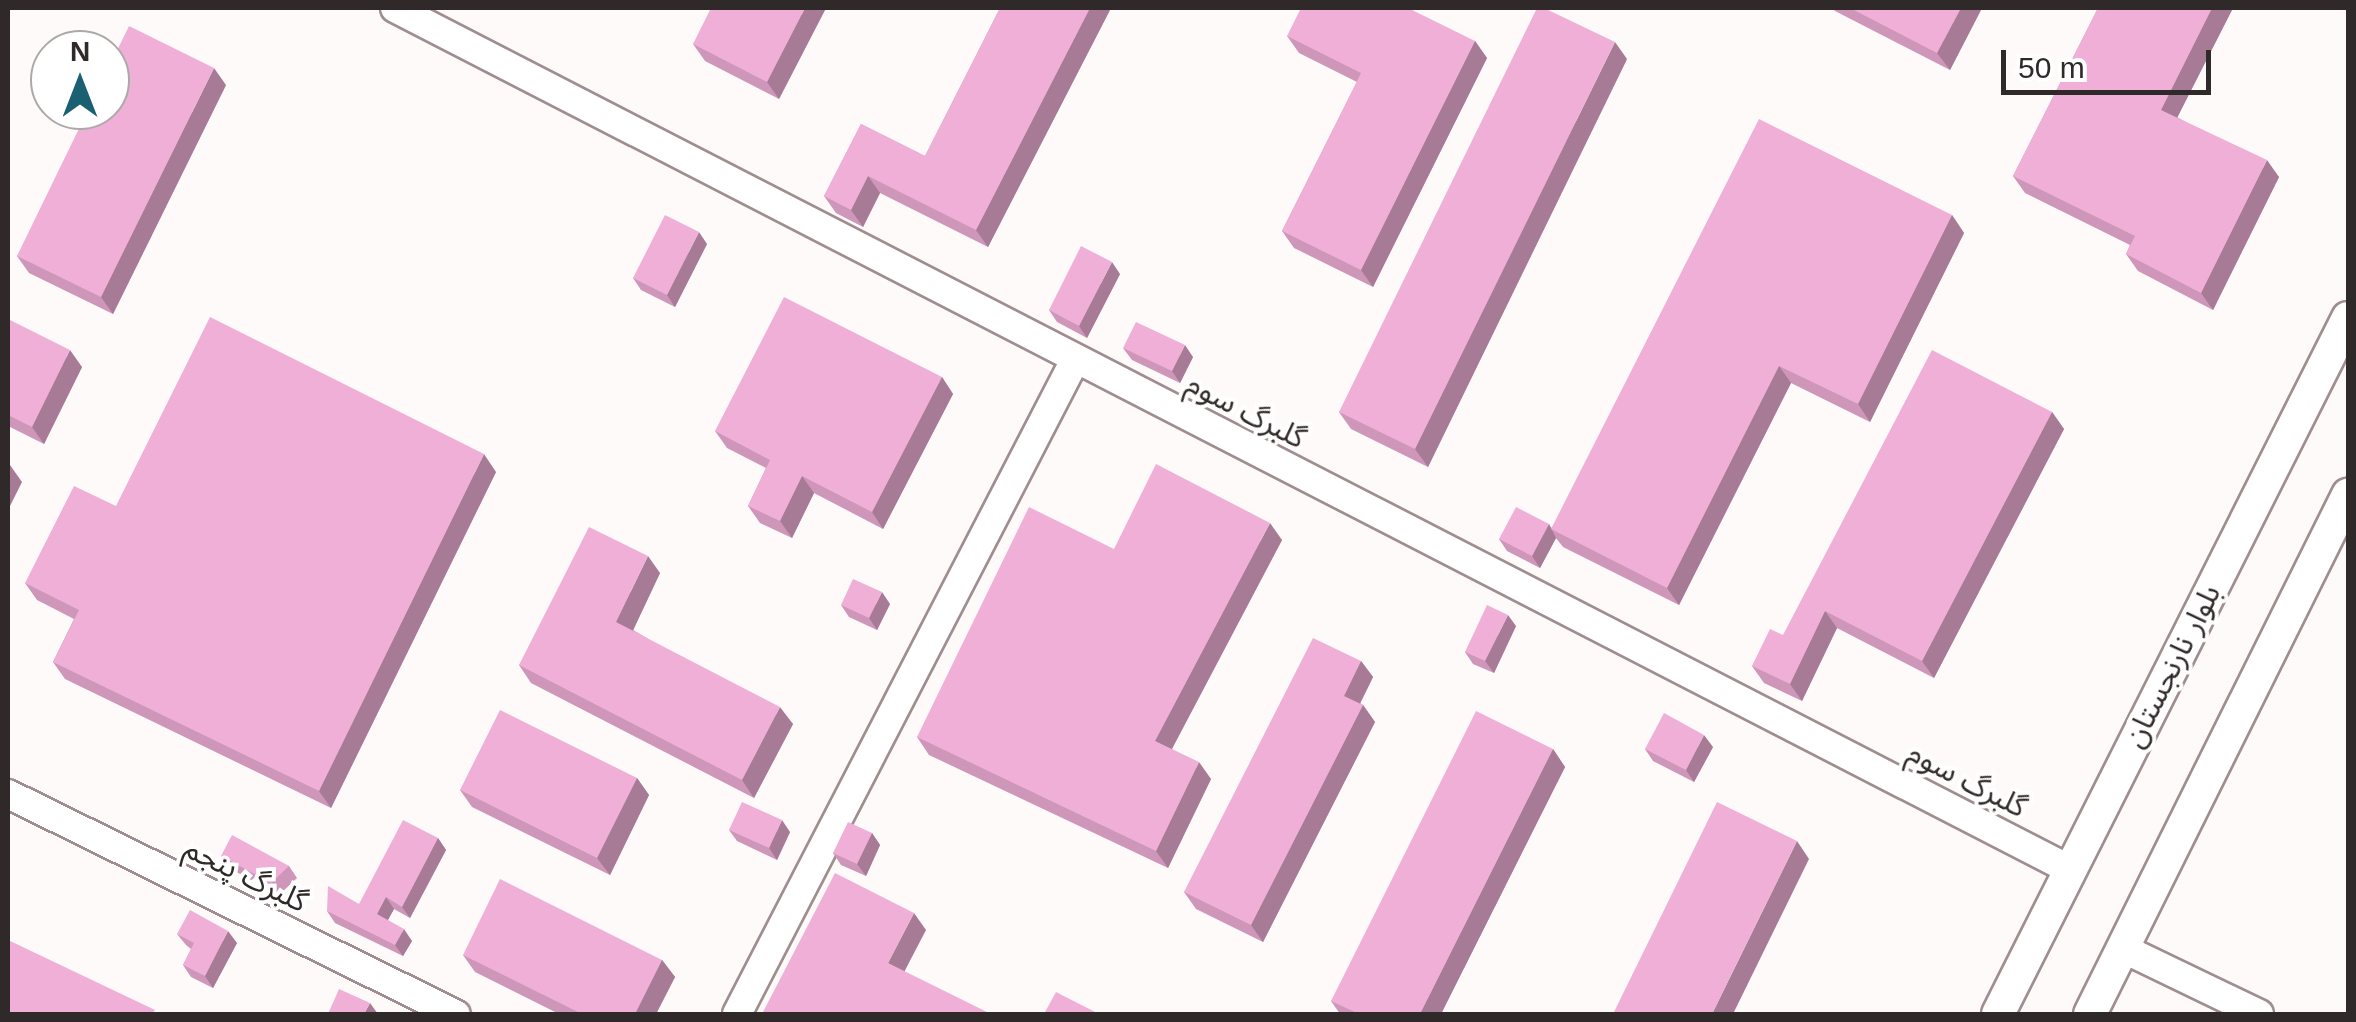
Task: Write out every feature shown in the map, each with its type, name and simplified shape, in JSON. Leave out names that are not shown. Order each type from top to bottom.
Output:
[{"type":"street","name":"گلبرگ سوم","points":[[395,8],[2070,869]]},
{"type":"street","name":"بلوار نارنجستان","points":[[1998,1014],[2348,318]]},
{"type":"street","points":[[737,1014],[1075,360]]},
{"type":"street","points":[[2090,1014],[2348,496]]},
{"type":"street","name":"گلبرگ پنجم","points":[[8,794],[456,1014]]},
{"type":"street","points":[[2122,948],[2258,1014]]},
{"type":"building","points":[[711,8],[805,8],[767,82],[693,44]]},
{"type":"building","points":[[1000,8],[1090,8],[976,230],[868,176],[851,210],[824,196],[861,124],[925,156]]},
{"type":"building","points":[[1301,8],[1408,8],[1475,41],[1361,270],[1282,231],[1361,73],[1287,36]]},
{"type":"building","points":[[1537,8],[1615,42],[1415,449],[1339,412]]},
{"type":"building","points":[[1850,8],[1961,8],[1937,53]]},
{"type":"building","points":[[2098,8],[2212,8],[2161,110],[2267,160],[2201,293],[2126,254],[2135,236],[2013,176]]},
{"type":"building","points":[[129,26],[214,68],[101,297],[17,256],[78,130],[130,130]]},
{"type":"building","points":[[1759,119],[1952,215],[1858,404],[1779,366],[1667,588],[1551,529]]},
{"type":"building","points":[[665,215],[699,232],[667,295],[633,278]]},
{"type":"building","points":[[1081,246],[1112,262],[1079,326],[1049,310]]},
{"type":"building","points":[[784,297],[942,377],[872,512],[802,476],[780,521],[748,506],[770,460],[715,431]]},
{"type":"building","points":[[210,317],[484,454],[319,791],[53,662],[79,610],[25,583],[74,486],[116,506]]},
{"type":"building","points":[[8,319],[70,350],[32,427],[8,415]]},
{"type":"building","points":[[1136,322],[1185,345],[1172,371],[1123,348]]},
{"type":"building","points":[[1932,350],[2052,412],[1922,661],[1825,611],[1790,684],[1752,666],[1770,629],[1783,635]]},
{"type":"building","points":[[1156,464],[1270,523],[1155,741],[1199,762],[1156,851],[917,737],[1029,507],[1114,549]]},
{"type":"building","points":[[1516,507],[1549,524],[1532,556],[1499,539]]},
{"type":"building","points":[[589,527],[648,556],[616,622],[780,707],[742,780],[519,665]]},
{"type":"building","points":[[853,579],[882,592],[869,618],[841,605]]},
{"type":"building","points":[[1487,605],[1508,615],[1485,661],[1465,652]]},
{"type":"building","points":[[1313,638],[1361,661],[1344,696],[1363,705],[1251,925],[1184,892]]},
{"type":"building","points":[[500,710],[637,778],[597,858],[460,790]]},
{"type":"building","points":[[1476,711],[1553,749],[1420,1014],[1359,1014],[1331,1001]]},
{"type":"building","points":[[1664,713],[1704,735],[1686,770],[1645,749]]},
{"type":"building","points":[[742,802],[782,820],[769,848],[729,830]]},
{"type":"building","points":[[1717,802],[1797,841],[1712,1014],[1613,1014]]},
{"type":"building","points":[[403,820],[438,838],[402,907],[386,897],[377,914],[404,929],[395,945],[327,911],[328,886],[359,904]]},
{"type":"building","points":[[848,822],[872,833],[857,864],[833,853]]},
{"type":"building","points":[[232,835],[289,866],[271,883],[221,856]]},
{"type":"building","points":[[835,873],[914,913],[888,963],[991,1014],[762,1014]]},
{"type":"building","points":[[500,879],[662,960],[635,1014],[582,1014],[463,955]]},
{"type":"building","points":[[190,910],[228,931],[205,976],[183,965],[194,943],[177,934]]},
{"type":"building","points":[[8,940],[155,1010],[152,1014],[8,1014]]},
{"type":"building","points":[[339,989],[370,1003],[364,1014],[328,1014]]},
{"type":"building","points":[[1056,992],[1099,1014],[1044,1014]]}]
